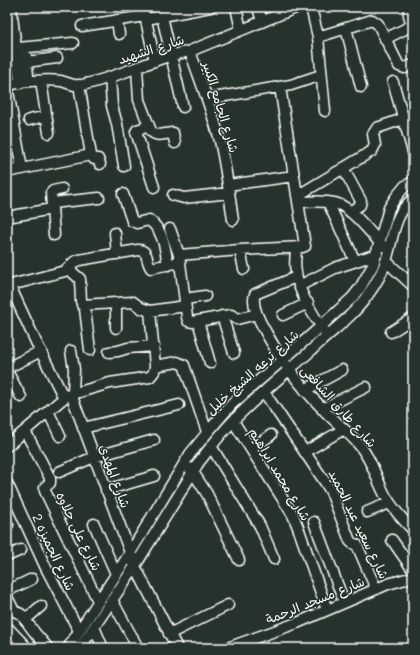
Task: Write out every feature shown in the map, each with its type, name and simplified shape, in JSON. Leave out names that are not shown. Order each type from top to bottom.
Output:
[{"type":"street","points":[[10,7],[20,83]]},
{"type":"street","points":[[82,26],[145,14],[162,16],[210,7]]},
{"type":"street","points":[[236,7],[241,30]]},
{"type":"street","points":[[258,7],[262,22]]},
{"type":"street","name":"شارع الشهيد","points":[[7,86],[41,81],[62,81],[73,85],[79,85],[110,77],[171,55],[190,51],[298,7]]},
{"type":"street","points":[[311,7],[318,37],[325,111]]},
{"type":"street","points":[[385,39],[413,25],[408,11],[410,7]]},
{"type":"street","points":[[145,14],[155,61]]},
{"type":"street","points":[[162,16],[183,107]]},
{"type":"street","points":[[116,20],[119,34]]},
{"type":"street","points":[[318,37],[372,20],[378,24],[400,66],[405,68],[413,65]]},
{"type":"street","points":[[346,28],[361,86]]},
{"type":"street","points":[[16,48],[73,44]]},
{"type":"street","points":[[16,48],[26,62],[28,75]]},
{"type":"street","name":"شارع الجامع الكبير","points":[[190,51],[220,142],[233,220]]},
{"type":"street","points":[[26,62],[57,58]]},
{"type":"street","points":[[137,68],[139,100],[152,133],[155,135],[173,134],[175,143]]},
{"type":"street","points":[[207,99],[291,85],[321,75]]},
{"type":"street","points":[[110,77],[111,101],[117,124],[124,166]]},
{"type":"street","points":[[41,81],[49,133]]},
{"type":"street","points":[[393,82],[407,122],[413,152]]},
{"type":"street","points":[[79,85],[91,156]]},
{"type":"street","points":[[7,86],[11,123],[22,169]]},
{"type":"street","points":[[280,87],[298,199],[301,246],[295,268],[298,282],[308,303],[328,335]]},
{"type":"street","points":[[29,120],[46,116]]},
{"type":"street","points":[[298,199],[374,149],[376,145],[373,134],[375,130],[407,122]]},
{"type":"street","points":[[149,126],[137,130],[136,132],[154,187]]},
{"type":"street","points":[[7,172],[91,156],[94,159],[98,159],[100,164]]},
{"type":"street","points":[[343,168],[361,201],[360,205],[350,212]]},
{"type":"street","points":[[173,195],[184,198],[294,176]]},
{"type":"street","name":"شارع ترعه الشيخ خليل","points":[[68,648],[130,553],[184,464],[207,432],[232,404],[283,361],[352,298],[360,288],[368,277],[377,254],[384,221],[389,208],[396,196],[405,186],[413,182]]},
{"type":"street","points":[[54,235],[51,192],[62,188]]},
{"type":"street","points":[[124,194],[132,221],[137,223],[149,220],[159,232],[164,244],[168,265]]},
{"type":"street","points":[[7,217],[52,206],[100,198]]},
{"type":"street","points":[[298,199],[341,205],[388,250]]},
{"type":"street","name":"شارع ترعه الشيخ خليل","points":[[80,648],[211,446],[233,421],[328,335],[367,297],[381,275],[397,221],[405,206],[413,199]]},
{"type":"street","points":[[328,202],[355,261]]},
{"type":"street","points":[[170,229],[180,259],[188,321],[192,322],[232,315],[237,319],[257,314],[254,299],[255,294],[298,282],[377,254]]},
{"type":"street","points":[[115,233],[117,254]]},
{"type":"street","points":[[8,286],[65,271],[74,262],[79,260],[142,250],[145,253],[150,267],[154,268],[168,265],[180,259],[240,250],[301,246]]},
{"type":"street","points":[[240,250],[244,269]]},
{"type":"street","points":[[386,262],[412,285]]},
{"type":"street","points":[[70,267],[72,272],[80,279],[82,305],[85,309],[90,350]]},
{"type":"street","name":"شارع المهدى","points":[[8,286],[40,351],[69,395],[83,428],[134,566],[177,648]]},
{"type":"street","points":[[82,305],[135,302],[141,308],[150,311],[205,296]]},
{"type":"street","points":[[116,303],[116,328]]},
{"type":"street","points":[[283,315],[308,303]]},
{"type":"street","points":[[7,446],[69,395],[110,383],[150,377],[154,372],[155,366],[150,311]]},
{"type":"street","name":"شارع طارق الشافعى","points":[[257,314],[275,350],[305,390],[322,409],[357,442],[367,455],[382,490],[389,502],[413,530]]},
{"type":"street","points":[[222,316],[234,353]]},
{"type":"street","points":[[391,332],[413,318]]},
{"type":"street","points":[[198,320],[210,363]]},
{"type":"street","points":[[109,352],[121,351],[128,348],[154,346]]},
{"type":"street","points":[[21,397],[7,370],[40,351]]},
{"type":"street","points":[[69,395],[74,370],[70,351]]},
{"type":"street","points":[[155,366],[177,362],[184,365],[207,432]]},
{"type":"street","points":[[305,390],[342,370]]},
{"type":"street","points":[[322,409],[366,387]]},
{"type":"street","name":"شارع سعيد عبد الحميد","points":[[264,392],[331,492],[350,541],[357,545],[376,589]]},
{"type":"street","points":[[83,428],[179,405]]},
{"type":"street","points":[[48,411],[60,436]]},
{"type":"street","name":"شارع محمد ابراهيم","points":[[233,421],[292,515],[299,530],[327,610]]},
{"type":"street","points":[[305,452],[344,429]]},
{"type":"street","name":"شارع على حلاوه","points":[[25,431],[50,478],[51,482],[45,487],[45,491],[98,601]]},
{"type":"street","points":[[251,449],[271,435]]},
{"type":"street","points":[[59,472],[94,457],[154,440]]},
{"type":"street","points":[[211,446],[260,526],[274,559]]},
{"type":"street","points":[[184,464],[193,472],[207,494],[239,560]]},
{"type":"street","points":[[106,490],[154,476]]},
{"type":"street","name":"شارع الجميزه 2","points":[[8,487],[45,566],[79,631]]},
{"type":"street","points":[[367,512],[389,502]]},
{"type":"street","points":[[314,522],[344,602]]},
{"type":"street","points":[[94,524],[116,574]]},
{"type":"street","points":[[392,540],[413,570]]},
{"type":"street","points":[[7,556],[21,550]]},
{"type":"street","name":"شارع مسجد الرحمة","points":[[227,648],[297,623],[376,589],[413,576]]},
{"type":"street","points":[[7,591],[32,579]]},
{"type":"street","points":[[7,597],[14,611],[20,613],[48,648]]},
{"type":"street","points":[[112,600],[138,648]]},
{"type":"street","points":[[169,634],[228,605]]},
{"type":"street","points":[[25,620],[41,606]]},
{"type":"street","points":[[7,627],[27,648]]},
{"type":"street","points":[[94,627],[103,648]]}]
